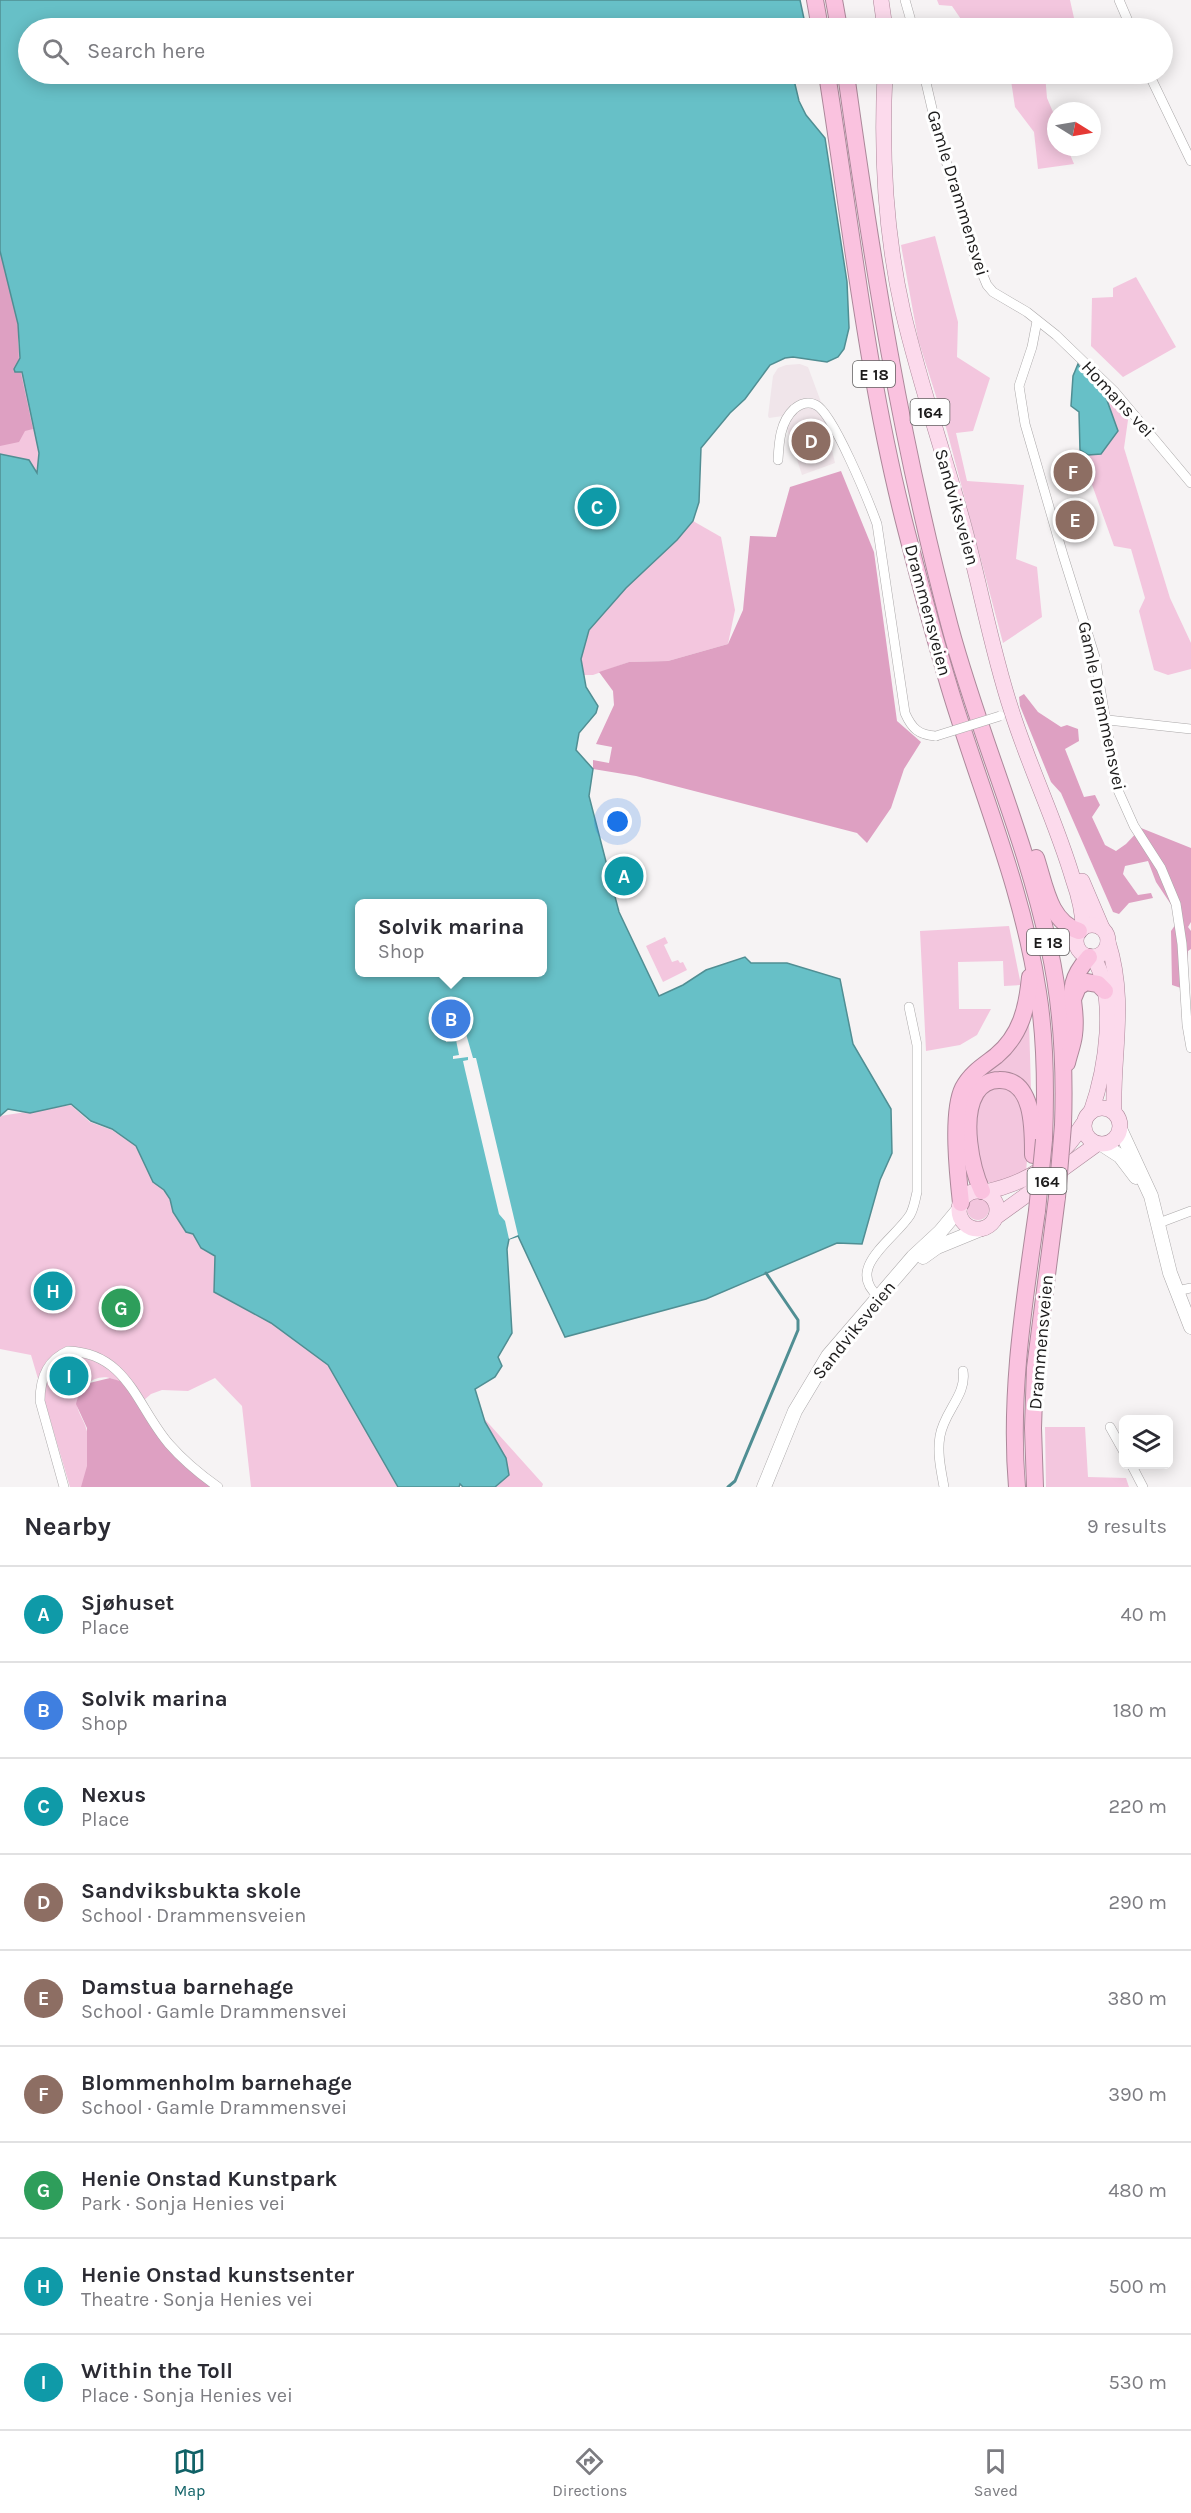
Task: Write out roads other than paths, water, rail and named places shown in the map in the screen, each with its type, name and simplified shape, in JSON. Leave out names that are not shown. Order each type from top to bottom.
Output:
[{"type":"highway","points":[[816,0],[819,18]]},
{"type":"highway","points":[[834,0],[837,18]]},
{"type":"highway","name":"Drammensveien","points":[[829,84],[880,411],[906,530],[944,669],[1012,877],[1038,992],[1044,1051],[1044,1140],[1031,1214],[1033,1237],[1016,1378],[1017,1487]]},
{"type":"highway","name":"Drammensveien","points":[[847,84],[871,254],[896,395],[922,520],[961,665],[1011,813],[1040,910],[1050,949],[1056,989],[1064,1075],[1063,1125],[1057,1197],[1035,1368],[1033,1428],[1035,1487]]},
{"type":"highway","name":"E 18","points":[[1011,813],[1029,835],[1054,913],[1066,926],[1081,929]]},
{"type":"highway","name":"E 18","points":[[960,1206],[957,1133],[960,1096],[972,1074],[1002,1051],[1021,1024],[1029,990],[1031,953]]},
{"type":"highway","name":"E 18","points":[[1064,1075],[1074,1035],[1071,992],[1073,979],[1091,957]]},
{"type":"highway","points":[[1073,999],[1078,987],[1086,982],[1098,984],[1105,991]]},
{"type":"highway","name":"E 18","points":[[984,1192],[972,1163],[970,1117],[976,1092],[986,1083],[996,1080],[1010,1081],[1018,1086],[1025,1096],[1032,1126],[1031,1214]]},
{"type":"main road","points":[[881,0],[884,18]]},
{"type":"main road","name":"Sandviksveien","points":[[885,84],[882,136],[885,188],[891,241],[903,309],[921,381],[960,512],[1006,714],[1037,780],[1068,858],[1083,909],[1081,929]]},
{"type":"main road","name":"Sandviksveien","points":[[1068,858],[1085,887],[1105,935],[1114,968],[1119,1005],[1114,1112]]},
{"type":"main road","points":[[1081,929],[1090,925],[1105,935],[1104,952],[1091,957]]},
{"type":"main road","name":"164","points":[[960,1206],[969,1194],[1020,1183],[1045,1167],[1087,1118],[1098,1090],[1105,1057],[1105,991],[1102,974],[1091,957],[1077,948],[1076,937],[1081,929]]},
{"type":"main road","points":[[1114,1112],[1102,1108],[1087,1118],[1087,1137],[1120,1156],[1146,1187]]},
{"type":"main road","name":"164","points":[[981,1229],[990,1225],[996,1217],[1100,1145],[1115,1140],[1120,1128],[1119,1120],[1114,1112]]},
{"type":"main road","points":[[1120,1128],[1159,1223],[1177,1291],[1191,1327]]},
{"type":"main road","points":[[984,1192],[995,1200],[996,1217]]},
{"type":"main road","points":[[960,1206],[961,1217],[966,1225],[981,1229]]},
{"type":"main road","name":"Sandviksveien","points":[[764,1487],[780,1444],[815,1375],[851,1328],[913,1257],[940,1232],[960,1206]]},
{"type":"main road","name":"Sandviksveien","points":[[902,1272],[937,1247],[981,1229]]},
{"type":"street","points":[[905,0],[910,18]]},
{"type":"street","points":[[1119,0],[1127,18]]},
{"type":"street","name":"Gamle Drammensvei","points":[[926,84],[937,130],[981,273],[993,292],[1015,304],[1037,321],[1032,347],[1019,387],[1020,398],[1046,498],[1095,657],[1108,720],[1118,788],[1134,826],[1161,868],[1176,904],[1188,991],[1191,1048]]},
{"type":"street","points":[[1154,84],[1191,161]]},
{"type":"street","name":"Homans vei","points":[[1037,321],[1114,391],[1191,483]]},
{"type":"street","points":[[778,460],[785,420],[798,406],[807,403],[817,405],[831,424],[877,524],[905,713],[911,725],[921,735],[936,736],[1006,714]]},
{"type":"street","points":[[1108,720],[1191,729]]},
{"type":"street","points":[[879,1297],[868,1288],[865,1272],[870,1261],[911,1213],[917,1192],[917,1045],[915,1026],[909,1006]]},
{"type":"street","points":[[1159,1223],[1191,1211]]},
{"type":"street","points":[[1177,1291],[1191,1288]]},
{"type":"street","points":[[64,1487],[40,1401],[43,1378],[47,1369],[59,1355],[68,1351],[98,1359],[129,1381],[169,1444],[218,1487]]},
{"type":"street","points":[[944,1487],[939,1456],[940,1436],[946,1416],[963,1387],[963,1371]]},
{"type":"street","points":[[1110,1427],[1119,1443]]},
{"type":"street","points":[[1134,1469],[1143,1487]]},
{"type":"water","points":[[0,0],[800,0],[804,18],[18,18],[18,84],[795,84],[799,101],[806,115],[825,138],[847,282],[849,328],[844,349],[838,357],[827,362],[793,357],[770,365],[745,399],[730,413],[701,448],[699,502],[693,521],[677,540],[626,588],[589,630],[581,659],[586,687],[598,706],[596,713],[579,733],[576,750],[593,769],[589,796],[619,912],[659,996],[683,985],[706,970],[745,957],[751,963],[787,963],[840,979],[853,1044],[891,1109],[892,1153],[880,1180],[862,1244],[837,1243],[706,1299],[565,1337],[518,1236],[509,1239],[507,1249],[512,1333],[498,1357],[502,1366],[495,1377],[475,1389],[485,1422],[506,1458],[509,1475],[495,1487],[463,1487],[460,1484],[459,1487],[398,1487],[328,1365],[271,1323],[214,1292],[215,1256],[201,1248],[193,1234],[186,1232],[173,1212],[170,1199],[164,1190],[153,1182],[136,1146],[112,1129],[91,1121],[71,1104],[30,1113],[8,1109],[0,1116],[0,454],[29,460],[37,473],[39,453],[22,372],[15,372],[14,369],[20,358],[18,324],[0,251]]},
{"type":"water","points":[[1078,364],[1082,371],[1104,392],[1118,431],[1101,454],[1088,455],[1080,450],[1079,412],[1071,406],[1073,376]]},
{"type":"waterway","points":[[728,1487],[735,1481],[798,1330],[798,1320],[766,1273]]},
{"type":"place","name":"Sandviksbukta skole","points":[[811,441]]},
{"type":"place","name":"Blommenholm barnehage","points":[[1073,472]]},
{"type":"place","name":"Nexus","points":[[597,507]]},
{"type":"place","name":"Damstua barnehage","points":[[1075,520]]},
{"type":"place","name":"Sjøhuset","points":[[624,876]]},
{"type":"place","name":"Solvik marina","points":[[451,1019]]},
{"type":"place","name":"Henie Onstad kunstsenter","points":[[53,1291]]},
{"type":"place","name":"Henie Onstad Kunstpark","points":[[121,1308]]},
{"type":"place","name":"Within the Toll","points":[[69,1376]]}]
